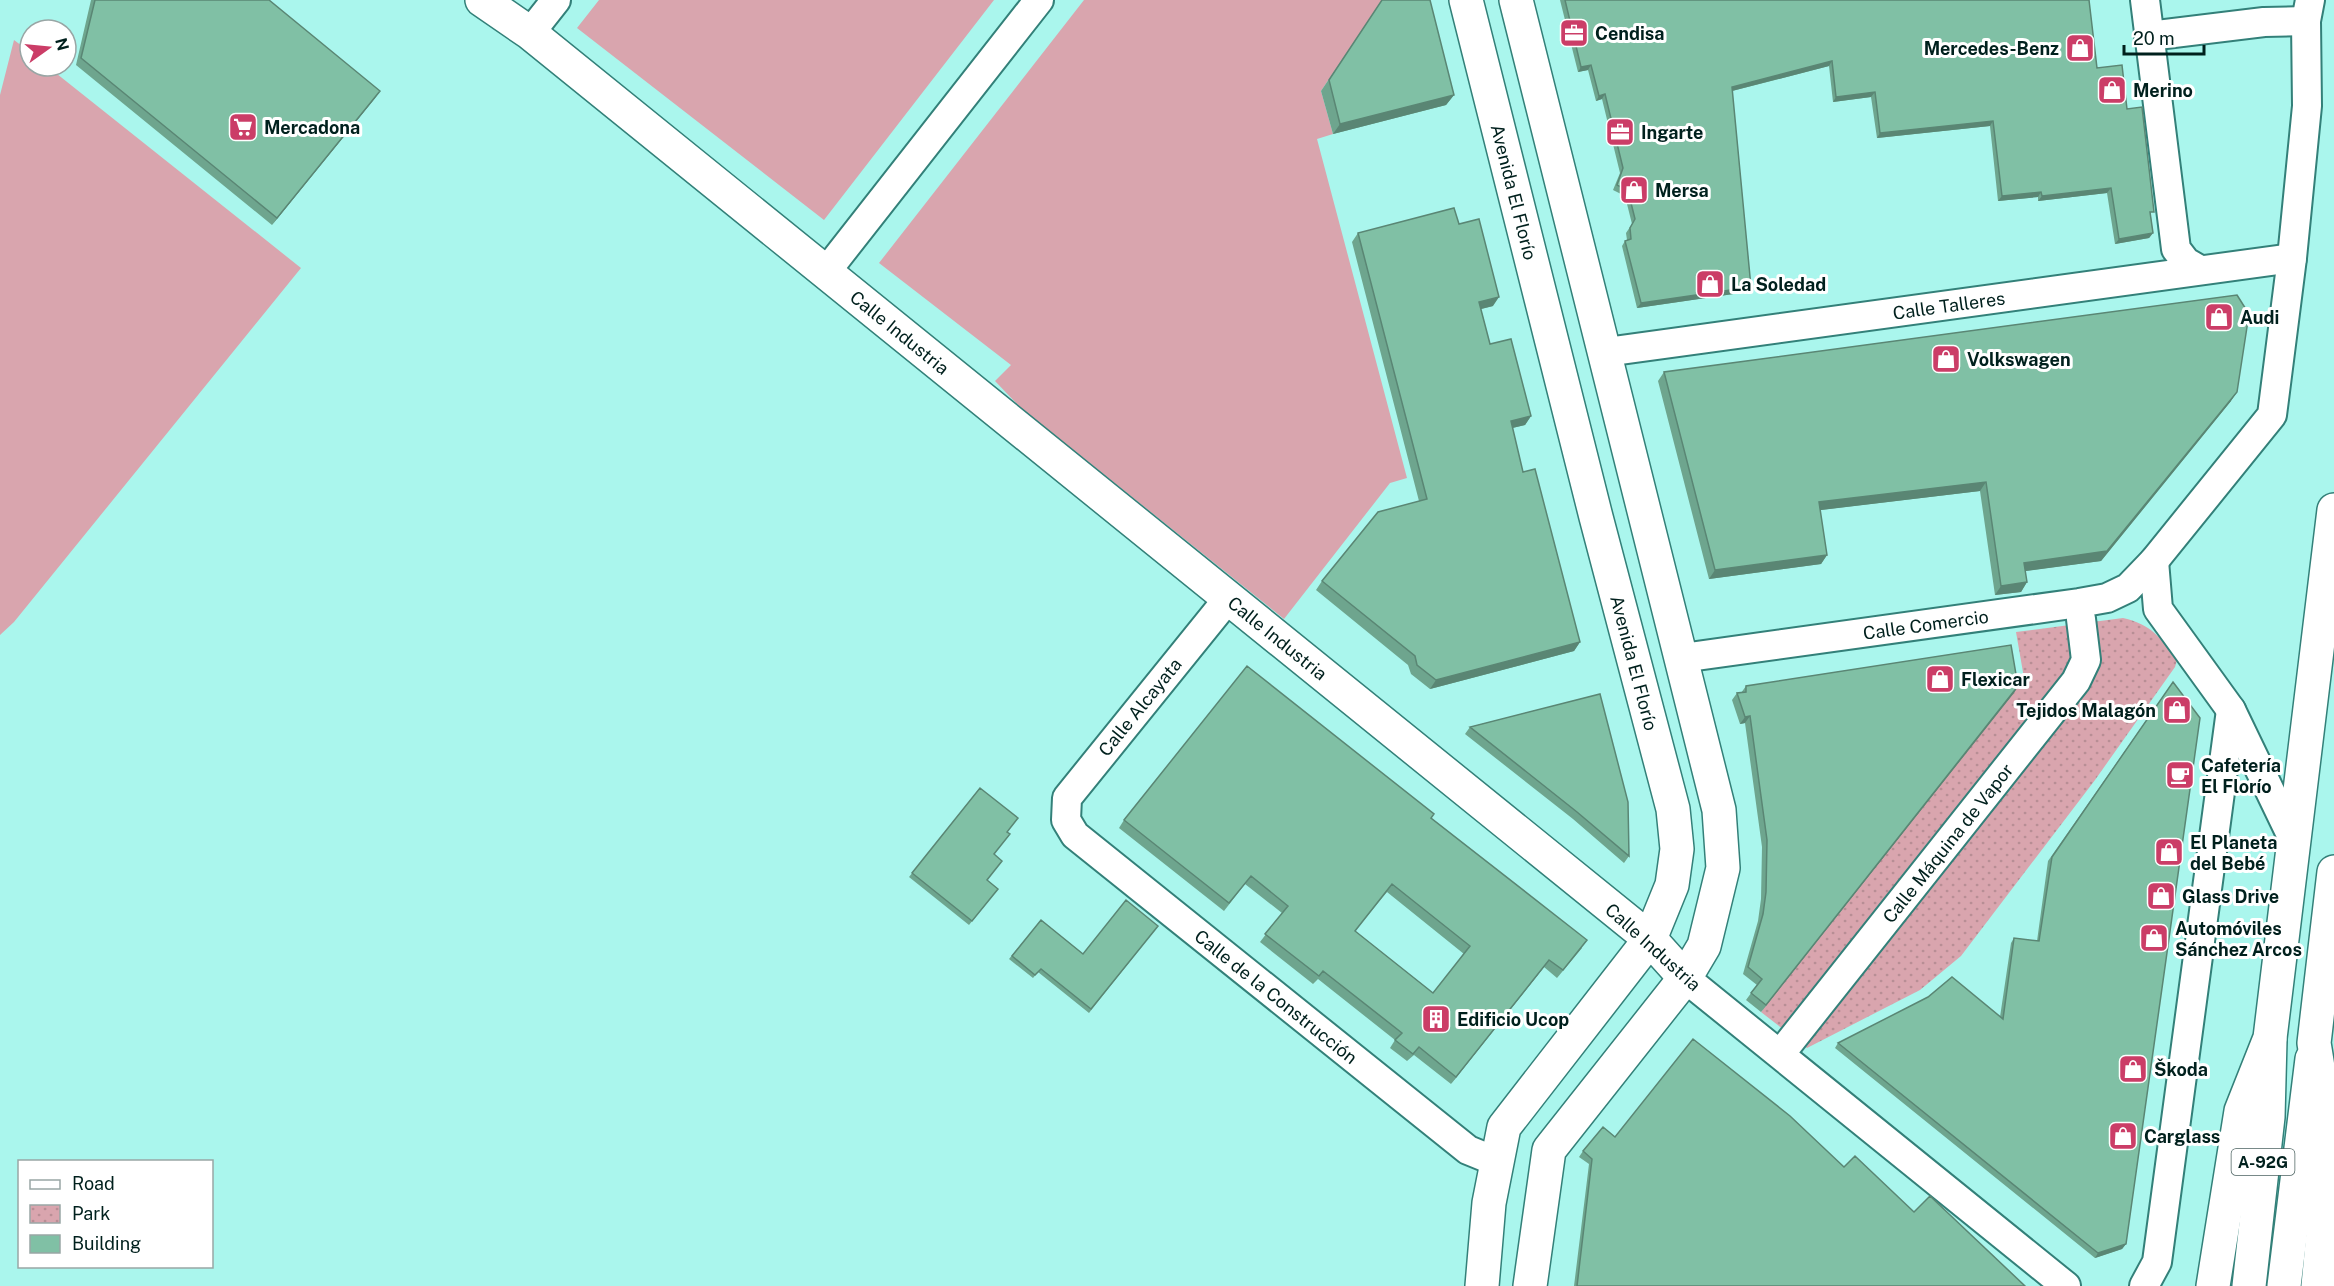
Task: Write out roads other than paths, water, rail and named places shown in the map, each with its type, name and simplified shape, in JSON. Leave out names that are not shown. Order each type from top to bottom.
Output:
[{"type":"main road","name":"Calle Industria","points":[[482,0],[530,33],[1227,600],[1650,939],[1685,978]]},
{"type":"main road","name":"Avenida El Florío","points":[[1466,0],[1634,666],[1673,809],[1677,849],[1672,885],[1650,939],[1504,1127],[1495,1161],[1482,1286]]},
{"type":"main road","points":[[1516,0],[1719,810],[1723,868],[1704,946],[1685,978],[1549,1150],[1530,1286]]},
{"type":"main road","points":[[1557,363],[1606,352]]},
{"type":"main road","name":"A-92G","points":[[2249,1286],[2268,1117],[2270,1038],[2334,510]]},
{"type":"main road","points":[[1634,666],[1682,658]]},
{"type":"main road","name":"A-92G","points":[[2284,1286],[2334,872]]},
{"type":"main road","points":[[2213,1286],[2241,1111],[2270,1038]]},
{"type":"main road","points":[[2314,1043],[2327,1122],[2328,1180],[2318,1286]]},
{"type":"main road","points":[[1495,1161],[1545,1167]]},
{"type":"street","points":[[530,33],[556,0]]},
{"type":"street","points":[[825,273],[1039,0]]},
{"type":"street","points":[[2145,0],[2176,249],[2186,262],[2200,270]]},
{"type":"street","points":[[2149,36],[2264,22],[2308,11]]},
{"type":"street","name":"Calle Comercio","points":[[1682,658],[2107,598],[2128,588],[2154,561],[2272,415],[2292,258],[2307,106],[2308,11]]},
{"type":"street","name":"Calle Talleres","points":[[1606,352],[2292,258]]},
{"type":"street","points":[[2154,561],[2158,609],[2231,710],[2295,843]]},
{"type":"street","name":"Calle Alcayata","points":[[1066,820],[1067,798],[1227,600]]},
{"type":"street","name":"Calle Máquina de Vapor","points":[[1781,1053],[2076,681],[2086,660],[2081,619]]},
{"type":"street","points":[[2144,1286],[2157,1262],[2231,710]]},
{"type":"street","name":"Calle de la Construcción","points":[[1066,820],[1075,836],[1468,1150],[1495,1161]]},
{"type":"street","name":"Calle Industria","points":[[1685,978],[1781,1053],[2066,1286]]},
{"type":"place","name":"Cendisa","points":[[1574,33]]},
{"type":"place","name":"Mercedes-Benz","points":[[2080,48]]},
{"type":"place","name":"Merino","points":[[2112,90]]},
{"type":"place","name":"Mercadona","points":[[243,127]]},
{"type":"place","name":"Ingarte","points":[[1620,132]]},
{"type":"place","name":"Mersa","points":[[1634,190]]},
{"type":"place","name":"La Soledad","points":[[1710,284]]},
{"type":"place","name":"Audi","points":[[2219,317]]},
{"type":"place","name":"Volkswagen","points":[[1946,359]]},
{"type":"place","name":"Flexicar","points":[[1940,679]]},
{"type":"place","name":"Tejidos Malagón","points":[[2177,710]]},
{"type":"place","name":"Cafetería El Florío","points":[[2180,775]]},
{"type":"place","name":"El Planeta del Bebé","points":[[2169,852]]},
{"type":"place","name":"Glass Drive","points":[[2161,896]]},
{"type":"place","name":"Automóviles Sánchez Arcos","points":[[2154,938]]},
{"type":"place","name":"Edificio Ucop","points":[[1436,1019]]},
{"type":"place","name":"Škoda","points":[[2133,1069]]},
{"type":"place","name":"Carglass","points":[[2123,1136]]}]
